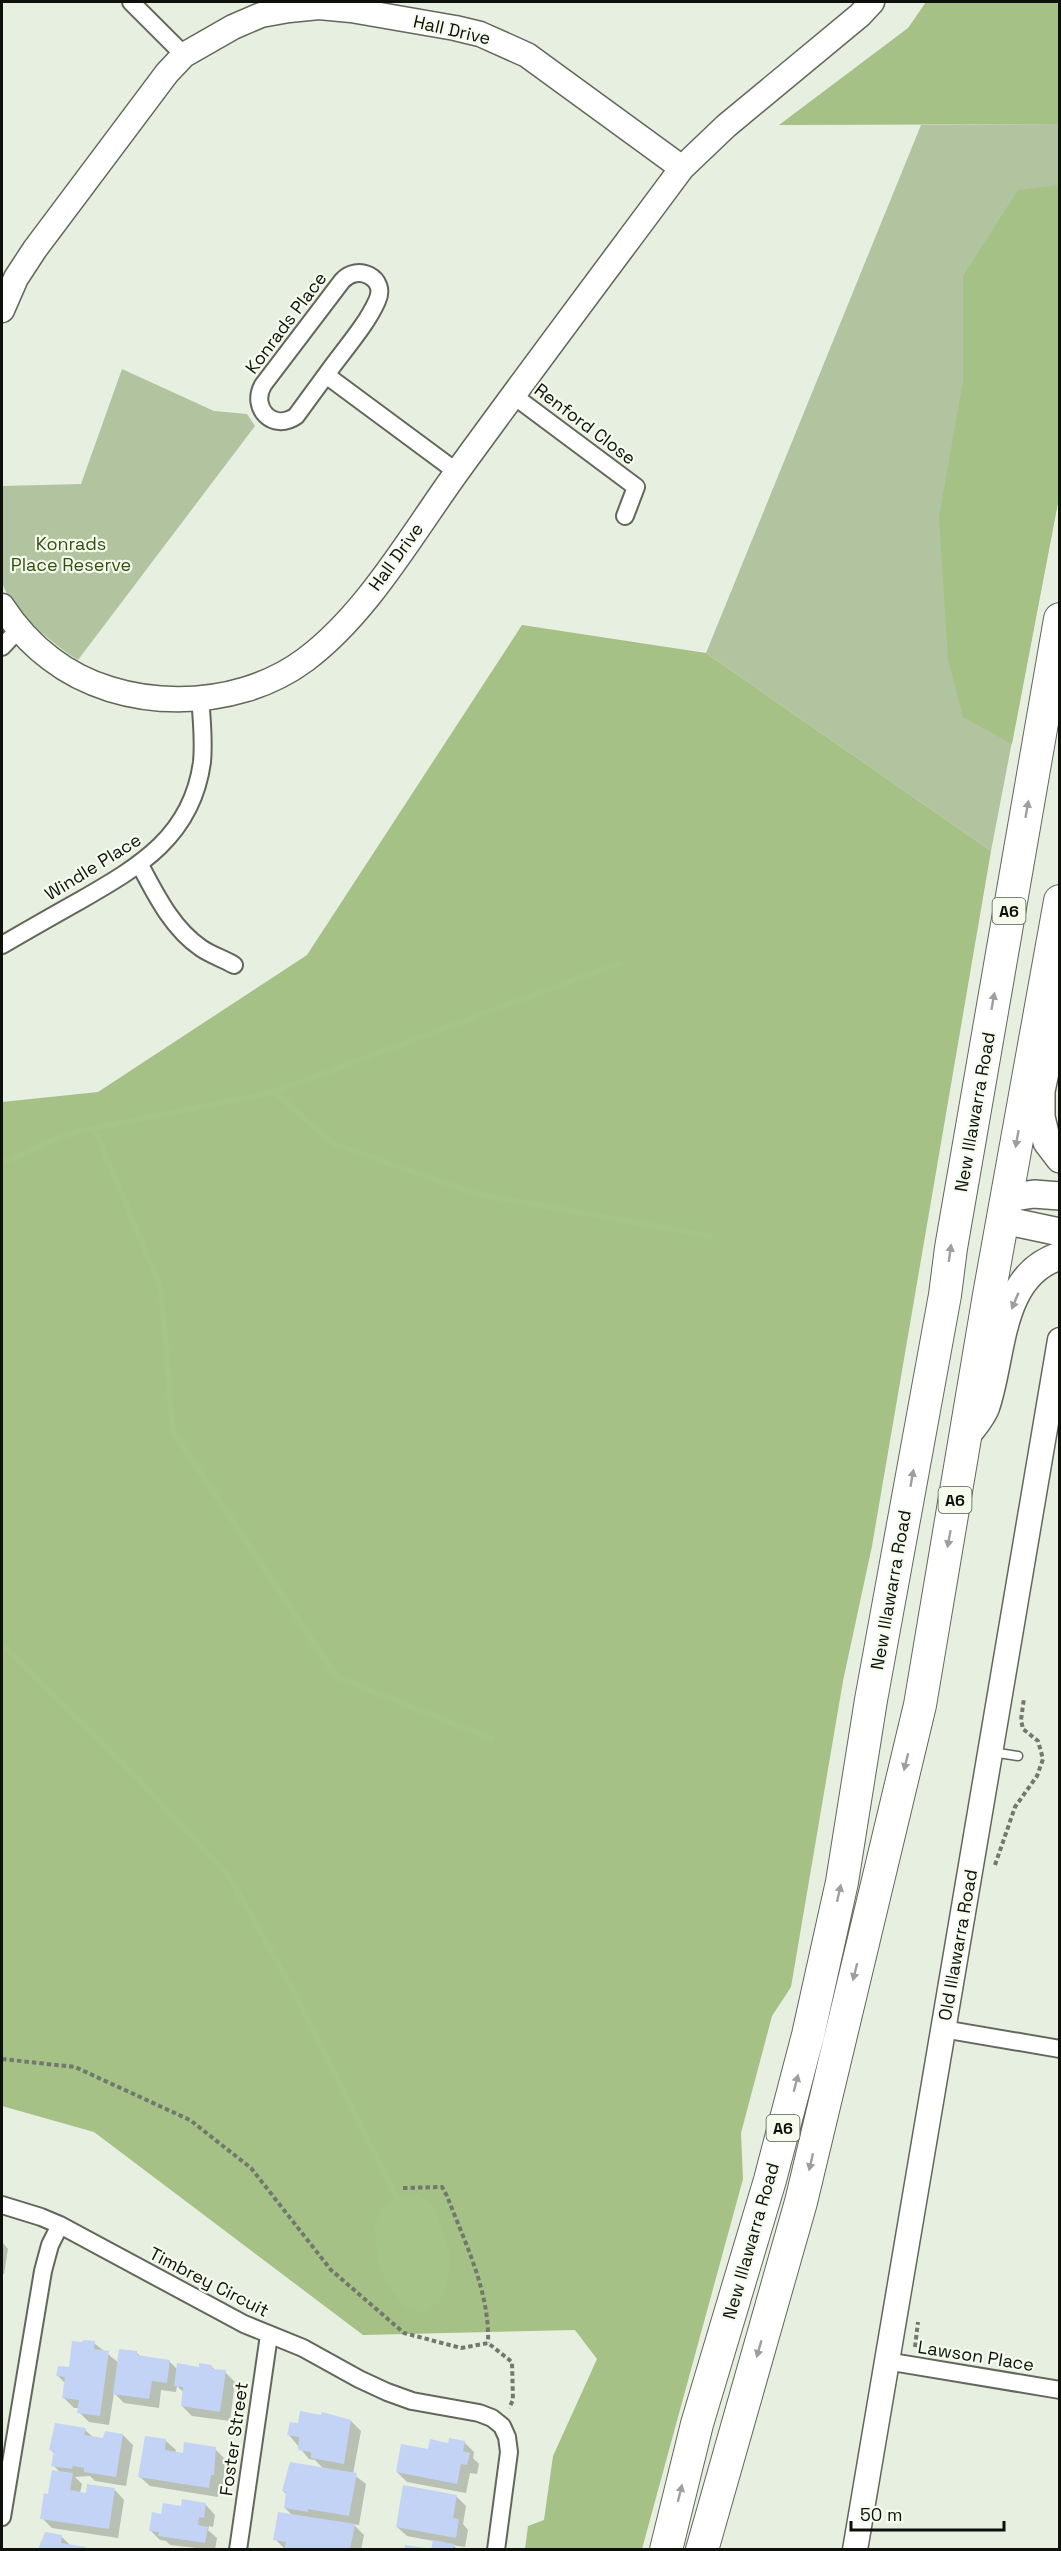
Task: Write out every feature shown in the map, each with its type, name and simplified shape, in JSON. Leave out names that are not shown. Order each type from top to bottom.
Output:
[{"type":"highway","name":"New Illawarra Road","points":[[666,2550],[697,2424],[770,2180],[806,2046],[842,1882],[871,1700],[945,1295],[1059,619]]},
{"type":"highway","name":"New Illawarra Road","points":[[702,2550],[801,2202],[918,1717],[1059,901]]},
{"type":"highway","points":[[959,1207],[1005,1209]]},
{"type":"main road","points":[[1046,978],[1056,1020],[1041,1091],[1041,1117],[1047,1142],[1059,1158]]},
{"type":"main road","points":[[966,1437],[986,1407],[1000,1339],[1018,1292],[1057,1245],[1005,1209],[1035,1194],[1059,1196]]},
{"type":"street","points":[[131,2],[184,55]]},
{"type":"street","name":"Hall Drive","points":[[2,606],[19,629],[52,660],[101,686],[161,698],[200,698],[221,696],[264,683],[285,673],[326,643],[349,619],[397,558],[457,472],[682,168],[726,126],[872,2]]},
{"type":"street","name":"Hall Drive","points":[[2,310],[16,278],[35,249],[147,98],[184,55],[232,27],[261,15],[319,7],[351,6],[480,34],[505,43],[548,69],[682,168]]},
{"type":"street","name":"Konrads Place","points":[[352,273],[366,274],[379,288],[377,302],[326,375],[296,416],[290,420],[275,421],[261,410],[258,395],[263,385],[342,281],[352,273]]},
{"type":"street","points":[[326,375],[457,472]]},
{"type":"street","name":"Renford Close","points":[[514,396],[636,487],[625,516]]},
{"type":"street","points":[[2,647],[19,629]]},
{"type":"street","name":"Windle Place","points":[[2,945],[140,865],[169,837],[192,799],[202,755],[200,698]]},
{"type":"street","points":[[140,865],[172,920],[202,949],[234,965]]},
{"type":"street","name":"Old Illawarra Road","points":[[855,2550],[1059,1340]]},
{"type":"street","points":[[943,2028],[1059,2049]]},
{"type":"street","name":"Timbrey Circuit","points":[[2,2205],[60,2225],[244,2324],[303,2348],[387,2392],[412,2401],[480,2413],[492,2418],[502,2426]]},
{"type":"street","points":[[2,2517],[7,2447],[43,2271],[50,2245],[60,2225]]},
{"type":"street","name":"Foster Street","points":[[238,2550],[269,2335]]},
{"type":"street","name":"Lawson Place","points":[[886,2361],[1059,2390]]},
{"type":"street","points":[[496,2550],[509,2452],[507,2437],[502,2426]]},
{"type":"lane","points":[[991,1752],[1018,1756]]},
{"type":"path","points":[[2,2059],[75,2067],[190,2120],[251,2168],[331,2270],[404,2333],[461,2348],[488,2343],[512,2362],[513,2400],[502,2426]]},
{"type":"path","points":[[403,2188],[442,2187],[447,2196],[476,2271],[488,2318],[488,2343]]},
{"type":"green space","points":[[1059,124],[1059,497],[991,851],[706,653],[921,125]]},
{"type":"green space","name":"Konrads Place Reserve","points":[[122,369],[214,411],[247,414],[255,426],[78,660],[33,625],[12,602],[5,590],[1,569],[2,486],[81,484]]},
{"type":"shaded area","points":[[926,2],[1059,2],[1059,124],[779,125],[908,28]]},
{"type":"shaded area","points":[[1059,185],[1059,497],[1012,744],[963,717],[948,660],[939,517],[963,381],[963,276],[1018,190]]},
{"type":"shaded area","points":[[522,625],[706,653],[991,851],[872,1546],[843,1681],[791,1987],[772,2016],[741,2133],[743,2179],[642,2549],[525,2549],[528,2526],[544,2520],[553,2456],[597,2359],[575,2330],[363,2335],[94,2132],[2,2106],[2,1102],[98,1092],[307,955]]},
{"type":"shaded area","points":[[418,2194],[433,2204],[451,2256],[447,2287],[439,2303],[423,2313],[402,2306],[379,2268],[374,2226],[381,2209],[396,2196]]},
{"type":"building","points":[[83,2340],[95,2341],[94,2349],[109,2351],[100,2416],[77,2413],[79,2400],[62,2398],[65,2377],[56,2376],[58,2366],[69,2367],[72,2341],[82,2342]]},
{"type":"building","points":[[119,2349],[137,2351],[137,2355],[170,2360],[167,2383],[152,2381],[149,2399],[113,2394]]},
{"type":"building","points":[[177,2363],[199,2367],[199,2363],[212,2365],[212,2369],[226,2370],[220,2412],[181,2406],[183,2387],[174,2386]]},
{"type":"building","points":[[300,2411],[321,2415],[322,2412],[351,2420],[344,2464],[311,2458],[311,2452],[298,2450],[299,2437],[287,2435],[290,2422],[298,2423]]},
{"type":"building","points":[[55,2423],[86,2428],[84,2435],[103,2438],[105,2431],[123,2434],[116,2477],[84,2472],[84,2468],[73,2466],[72,2469],[51,2466],[54,2451],[49,2450]]},
{"type":"building","points":[[145,2436],[166,2439],[165,2450],[183,2453],[184,2442],[216,2447],[214,2475],[211,2475],[209,2488],[138,2477]]},
{"type":"building","points":[[449,2438],[465,2441],[463,2451],[470,2453],[467,2465],[461,2464],[457,2484],[396,2472],[401,2444],[428,2449],[430,2439],[448,2443]]},
{"type":"building","points":[[290,2462],[357,2473],[349,2516],[308,2509],[308,2512],[284,2508],[286,2492],[282,2491]]},
{"type":"building","points":[[52,2470],[73,2473],[70,2490],[86,2493],[87,2484],[115,2488],[109,2529],[40,2519],[44,2493],[48,2494]]},
{"type":"building","points":[[403,2485],[457,2495],[453,2518],[459,2519],[456,2538],[396,2527]]},
{"type":"building","points":[[182,2499],[206,2503],[204,2518],[199,2517],[198,2525],[208,2527],[205,2543],[158,2536],[159,2532],[149,2531],[152,2512],[161,2514],[163,2503],[181,2506]]},
{"type":"building","points":[[278,2512],[355,2524],[350,2550],[284,2550],[286,2542],[273,2540]]},
{"type":"building","points":[[45,2532],[62,2535],[61,2543],[86,2547],[86,2550],[38,2550]]},
{"type":"building","points":[[433,2540],[454,2544],[453,2550],[431,2550]]},
{"type":"building","points":[[405,2545],[426,2548],[426,2550],[404,2550]]},
{"type":"waterway","points":[[2,1163],[70,1133],[274,1092],[619,963]]},
{"type":"waterway","points":[[274,1092],[334,1144],[477,1194],[710,1236]]},
{"type":"waterway","points":[[94,1128],[161,1288],[173,1432],[337,1677],[492,1739]]},
{"type":"waterway","points":[[2,1644],[137,1778],[229,1876],[294,1992],[396,2196]]}]
